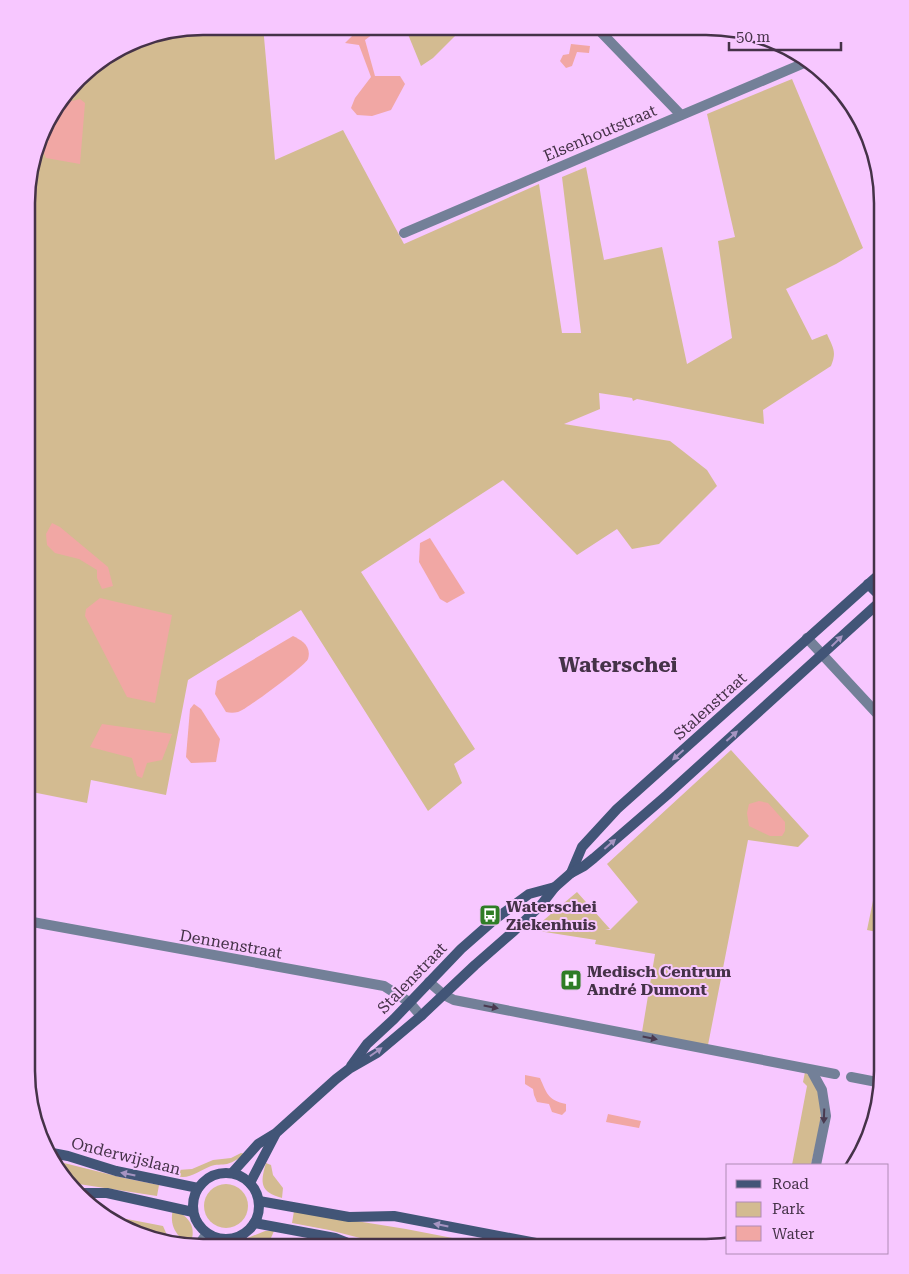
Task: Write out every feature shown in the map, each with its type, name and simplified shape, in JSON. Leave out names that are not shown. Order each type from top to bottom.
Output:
[{"type":"street","points":[[604,35],[681,115]]},
{"type":"street","name":"Elsenhoutstraat","points":[[404,234],[801,65]]},
{"type":"street","name":"Stalenstraat","points":[[571,873],[582,847],[617,809],[874,579]]},
{"type":"street","points":[[868,584],[874,590]]},
{"type":"street","name":"Stalenstraat","points":[[232,1173],[258,1144],[276,1133],[349,1069],[377,1053],[421,1016],[521,925],[555,886],[571,873],[584,866],[667,795],[874,607]]},
{"type":"street","points":[[807,638],[874,711]]},
{"type":"street","name":"Stalenstraat","points":[[349,1069],[367,1044],[462,949],[494,920],[530,894],[555,886]]},
{"type":"street","name":"Dennenstraat","points":[[35,923],[384,986],[409,1002],[421,1016]]},
{"type":"street","points":[[429,982],[444,995],[454,1000],[835,1074]]},
{"type":"street","points":[[811,1070],[822,1090],[826,1116],[816,1164]]},
{"type":"street","points":[[851,1077],[874,1081]]},
{"type":"street","name":"Stalenstraat","points":[[250,1184],[276,1133]]},
{"type":"street","name":"Onderwijslaan","points":[[57,1154],[116,1172],[198,1188]]},
{"type":"street","points":[[88,1193],[106,1193],[193,1212],[198,1224],[207,1233],[217,1238],[228,1239],[238,1237],[247,1232],[259,1213],[259,1201],[256,1192],[242,1177],[232,1173]]},
{"type":"street","name":"Onderwijslaan","points":[[193,1212],[198,1188],[207,1179],[219,1174],[232,1173]]},
{"type":"street","points":[[259,1201],[349,1218],[394,1216],[515,1239]]},
{"type":"street","points":[[254,1223],[338,1239]]},
{"type":"street","points":[[203,1239],[207,1233]]},
{"type":"green space","points":[[192,35],[264,35],[275,160],[343,130],[404,244],[539,184],[562,333],[581,333],[562,177],[586,167],[604,260],[662,247],[687,364],[732,338],[718,241],[735,237],[707,114],[792,79],[863,248],[786,289],[812,340],[827,334],[834,350],[831,366],[763,410],[764,424],[637,399],[633,401],[632,398],[599,393],[600,409],[564,424],[670,441],[707,470],[717,486],[659,544],[632,549],[617,529],[577,555],[503,480],[361,572],[475,749],[454,764],[462,783],[428,811],[301,610],[188,680],[166,795],[91,780],[87,803],[35,793],[36,181],[44,149],[57,119],[77,92],[92,77],[119,57],[149,44],[170,38]]},
{"type":"green space","points":[[408,35],[456,35],[433,58],[421,66]]},
{"type":"green space","points":[[731,750],[809,836],[798,847],[748,840],[708,1045],[642,1032],[655,954],[595,944],[596,940],[532,930],[577,892],[610,929],[605,930],[610,930],[638,902],[607,864]]},
{"type":"green space","points":[[874,896],[874,931],[867,930]]},
{"type":"green space","points":[[805,1072],[814,1081],[819,1091],[821,1116],[811,1164],[792,1164],[807,1086],[803,1082]]},
{"type":"green space","points":[[241,1153],[245,1154],[230,1163],[213,1165],[186,1177],[176,1176],[178,1170],[192,1169],[213,1160],[231,1158]]},
{"type":"green space","points":[[64,1163],[159,1185],[157,1196],[79,1184]]},
{"type":"green space","points":[[266,1163],[271,1165],[273,1175],[283,1188],[282,1198],[269,1193],[264,1186],[263,1176]]},
{"type":"green space","points":[[226,1184],[238,1188],[244,1194],[248,1206],[244,1218],[238,1224],[226,1228],[214,1224],[208,1218],[204,1206],[208,1194],[214,1188]]},
{"type":"green space","points":[[173,1209],[188,1219],[192,1228],[192,1239],[181,1238],[177,1234],[173,1225]]},
{"type":"green space","points":[[294,1211],[458,1239],[364,1239],[292,1223]]},
{"type":"green space","points":[[121,1218],[163,1226],[167,1235]]},
{"type":"green space","points":[[265,1231],[274,1231],[271,1238],[245,1239]]},
{"type":"water","points":[[353,35],[372,35],[365,40],[375,76],[400,76],[405,84],[391,110],[372,116],[357,115],[351,108],[355,98],[371,77],[359,45],[345,43]]},
{"type":"water","points":[[571,44],[590,46],[589,53],[577,52],[572,66],[566,68],[560,61],[563,55],[569,54]]},
{"type":"water","points":[[80,99],[85,103],[80,164],[46,158],[44,152],[57,119],[69,102]]},
{"type":"water","points":[[52,523],[60,527],[108,567],[113,586],[102,589],[97,578],[97,570],[79,559],[55,553],[47,545],[46,534]]},
{"type":"water","points":[[430,538],[465,593],[447,603],[440,599],[419,562],[420,543]]},
{"type":"water","points":[[100,598],[172,615],[155,703],[127,697],[85,616],[86,609]]},
{"type":"water","points":[[293,636],[307,647],[308,659],[275,687],[243,709],[237,712],[226,712],[215,694],[217,681]]},
{"type":"water","points":[[194,704],[201,709],[220,739],[216,762],[191,763],[186,757],[190,709]]},
{"type":"water","points":[[102,724],[172,734],[162,760],[147,763],[142,778],[137,776],[132,758],[90,747]]},
{"type":"water","points":[[759,801],[768,803],[785,822],[785,831],[782,836],[770,836],[749,826],[747,813],[749,804]]},
{"type":"water","points":[[525,1075],[540,1078],[549,1096],[566,1104],[566,1111],[562,1115],[552,1112],[549,1104],[537,1102],[533,1089],[525,1084]]},
{"type":"water","points":[[608,1114],[641,1121],[639,1128],[606,1122]]},
{"type":"place","name":"Waterschei Ziekenhuis","points":[[490,915]]},
{"type":"place","name":"Medisch Centrum André Dumont","points":[[571,980]]},
{"type":"district","name":"Waterschei","points":[[618,665]]}]
